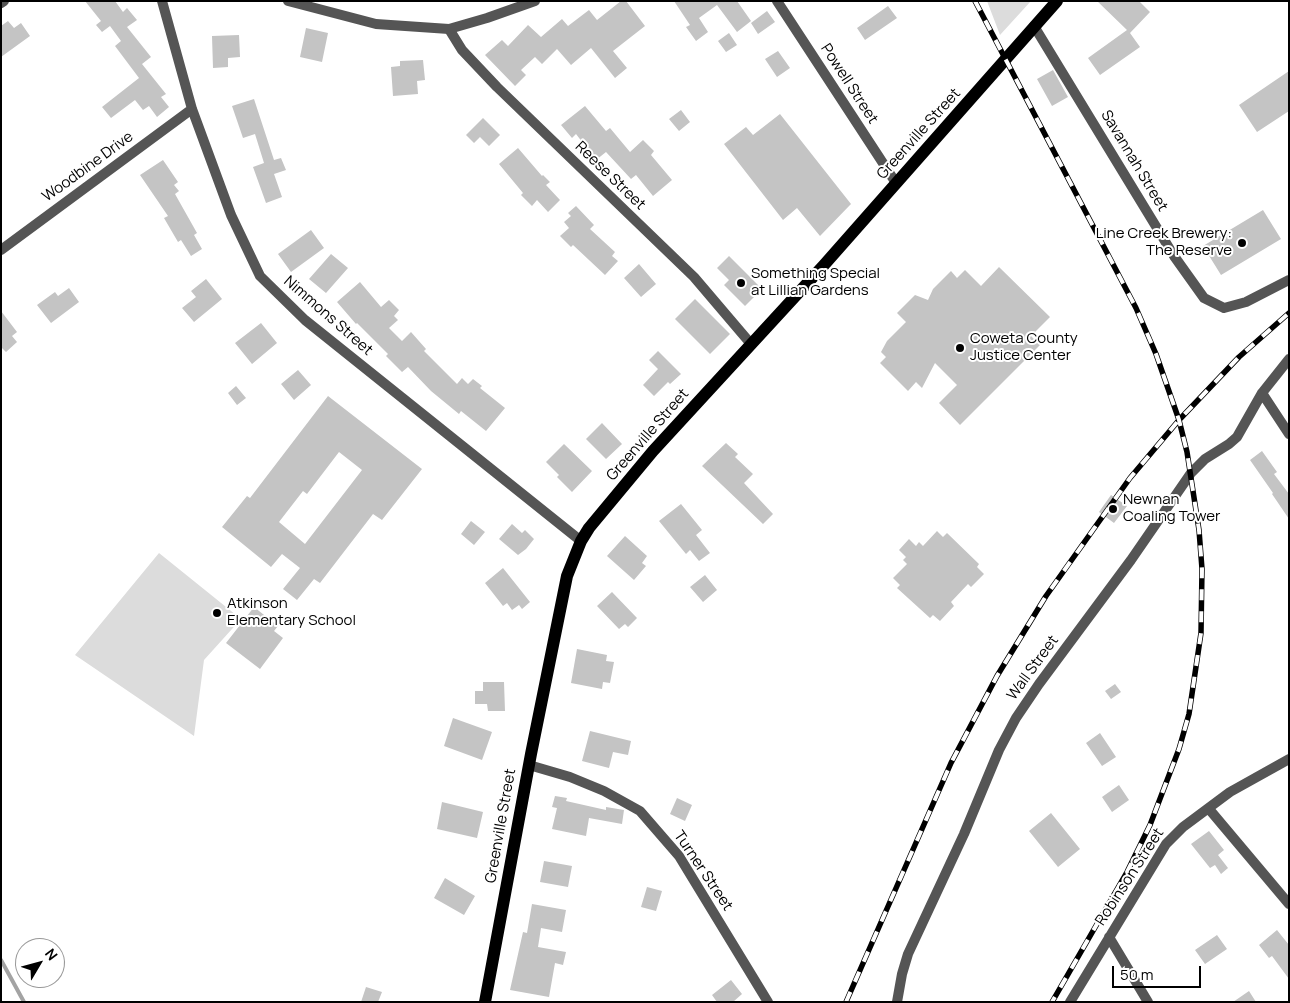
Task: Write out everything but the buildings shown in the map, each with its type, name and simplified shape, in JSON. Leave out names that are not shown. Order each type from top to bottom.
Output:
[{"type":"main road","name":"Greenville Street","points":[[486,1002],[529,765],[567,576],[581,542],[589,528],[653,451],[824,265],[1057,1]]},
{"type":"street","name":"Nimmons Street","points":[[162,1],[192,109],[231,215],[260,276],[306,320],[581,542]]},
{"type":"street","points":[[288,1],[376,24],[449,29],[535,1]]},
{"type":"street","name":"Powell Street","points":[[777,1],[896,183]]},
{"type":"street","name":"Savannah Street","points":[[1034,26],[1174,256],[1204,298],[1224,308],[1246,302],[1289,280]]},
{"type":"street","name":"Reese Street","points":[[449,29],[462,50],[497,87],[694,277],[751,344]]},
{"type":"street","name":"Woodbine Drive","points":[[1,250],[192,109]]},
{"type":"street","name":"Wall Street","points":[[897,1002],[908,954],[964,834],[999,750],[1016,718],[1191,473],[1205,459],[1229,444],[1236,437],[1262,394],[1289,358]]},
{"type":"street","points":[[1262,394],[1289,434]]},
{"type":"street","name":"Robinson Street","points":[[1070,1002],[1166,844],[1183,827],[1230,792],[1289,759]]},
{"type":"street","name":"Turner Street","points":[[529,765],[604,791],[640,811],[679,856],[768,1002]]},
{"type":"street","points":[[1209,808],[1289,904]]},
{"type":"street","points":[[1109,937],[1148,1002]]},
{"type":"shaded area","points":[[987,1],[1031,1],[1000,35]]},
{"type":"shaded area","points":[[159,553],[241,619],[204,660],[194,736],[75,655]]},
{"type":"waterway","points":[[1,960],[24,1002]]},
{"type":"railway","points":[[975,1],[1136,308],[1156,354],[1179,420],[1187,452],[1199,530],[1202,569],[1201,633],[1189,714],[1179,749],[1150,825],[1127,872],[1052,1002]]},
{"type":"railway","points":[[846,1002],[951,763],[997,676],[1046,596],[1130,478],[1179,420],[1239,357],[1289,313]]},
{"type":"place","name":"Line Creek Brewery: The Reserve","points":[[1242,243]]},
{"type":"place","name":"Something Special at Lillian Gardens","points":[[741,283]]},
{"type":"place","name":"Coweta County Justice Center","points":[[960,348]]},
{"type":"place","name":"Newnan Coaling Tower","points":[[1113,509]]},
{"type":"place","name":"Atkinson Elementary School","points":[[217,613]]}]
